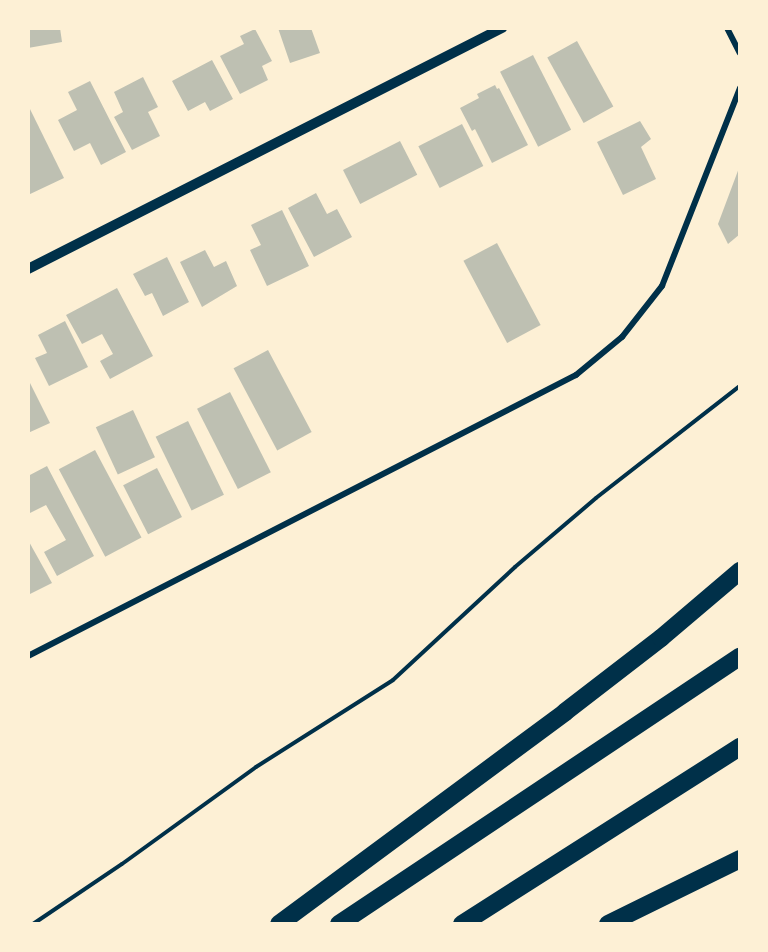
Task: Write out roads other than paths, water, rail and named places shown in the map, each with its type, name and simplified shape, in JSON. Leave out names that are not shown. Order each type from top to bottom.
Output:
[{"type":"highway","points":[[279,924],[574,705],[661,638],[740,571]]},
{"type":"highway","points":[[339,924],[740,657]]},
{"type":"highway","points":[[462,924],[740,747]]},
{"type":"highway","points":[[608,924],[740,859]]},
{"type":"street","points":[[28,269],[502,28]]},
{"type":"street","points":[[727,28],[740,53]]},
{"type":"street","points":[[28,656],[576,375],[622,337],[662,286],[740,88]]}]
